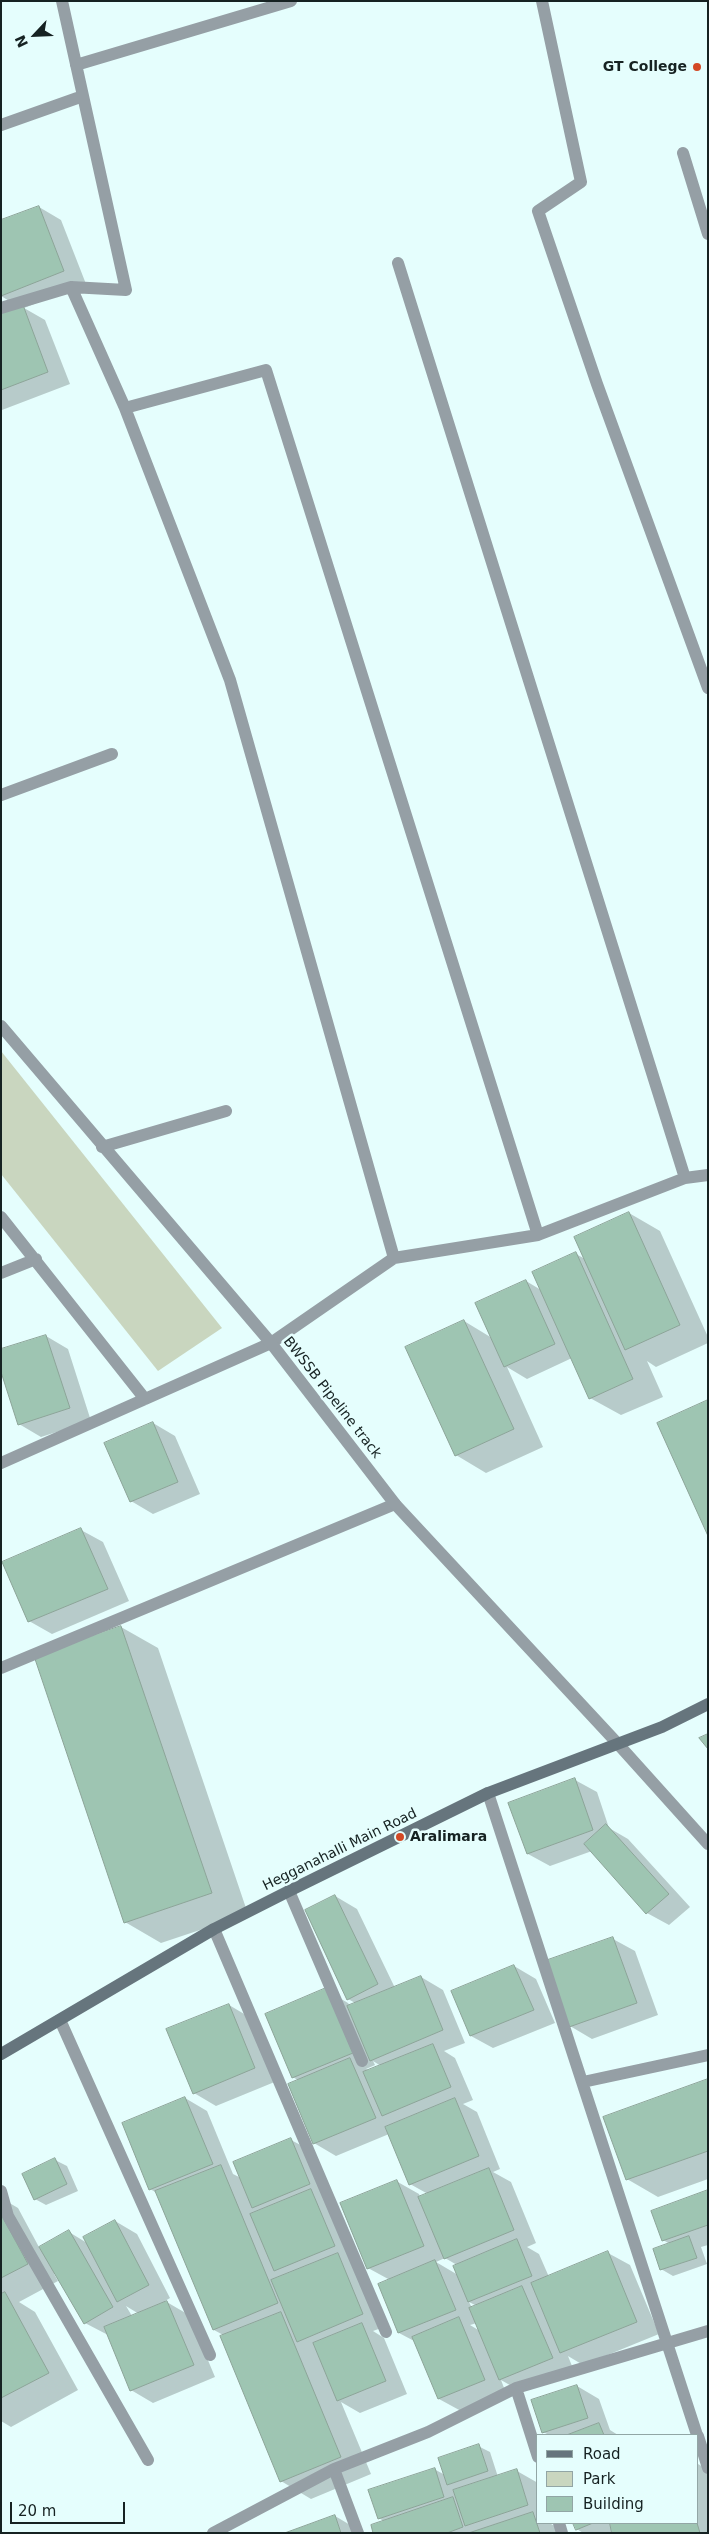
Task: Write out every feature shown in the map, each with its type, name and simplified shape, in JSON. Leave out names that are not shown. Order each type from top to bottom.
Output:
[{"type":"main road","name":"Hegganahalli Main Road","points":[[1,2054],[214,1929],[289,1891],[488,1793],[618,1744],[708,1704]]},
{"type":"street","points":[[1,308],[71,287],[126,290],[62,1]]},
{"type":"street","points":[[76,65],[291,1]]},
{"type":"street","points":[[542,1],[581,182],[538,211],[597,384],[708,688]]},
{"type":"street","points":[[1,125],[83,96]]},
{"type":"street","points":[[683,153],[708,234]]},
{"type":"street","points":[[398,263],[685,1178]]},
{"type":"street","points":[[71,287],[125,408],[230,680],[394,1258]]},
{"type":"street","points":[[125,408],[266,370],[538,1235]]},
{"type":"street","points":[[1,795],[112,754]]},
{"type":"street","points":[[1,1026],[102,1147],[271,1343],[394,1258],[538,1235],[685,1178],[708,1175]]},
{"type":"street","points":[[102,1147],[226,1111]]},
{"type":"street","points":[[1,1216],[146,1399]]},
{"type":"street","points":[[1,1273],[36,1259]]},
{"type":"street","name":"BWSSB Pipeline track","points":[[1,1463],[271,1343],[395,1504],[618,1744]]},
{"type":"street","points":[[1,1668],[395,1504]]},
{"type":"street","points":[[618,1744],[708,1844]]},
{"type":"street","points":[[488,1793],[697,2434]]},
{"type":"street","points":[[289,1891],[362,2061]]},
{"type":"street","points":[[214,1929],[386,2332]]},
{"type":"street","points":[[60,2020],[210,2355]]},
{"type":"street","points":[[582,2082],[708,2055]]},
{"type":"street","points":[[1,2192],[12,2224],[148,2460]]},
{"type":"street","points":[[213,2533],[334,2469],[428,2432],[516,2388],[708,2331]]},
{"type":"street","points":[[516,2388],[536,2451]]},
{"type":"street","points":[[699,2439],[708,2468]]},
{"type":"street","points":[[334,2469],[358,2533]]},
{"type":"green space","points":[[1,1051],[222,1328],[158,1371],[1,1174]]},
{"type":"building","points":[[39,206],[64,271],[1,296],[1,220]]},
{"type":"building","points":[[23,305],[48,372],[1,390],[1,314]]},
{"type":"building","points":[[629,1212],[680,1325],[625,1350],[574,1237]]},
{"type":"building","points":[[576,1252],[633,1379],[589,1399],[532,1272]]},
{"type":"building","points":[[526,1280],[555,1344],[504,1367],[475,1303]]},
{"type":"building","points":[[464,1320],[514,1429],[455,1456],[405,1347]]},
{"type":"building","points":[[46,1335],[70,1408],[18,1425],[1,1372],[1,1349]]},
{"type":"building","points":[[708,1400],[708,1536],[657,1423]]},
{"type":"building","points":[[153,1422],[178,1482],[130,1502],[104,1443]]},
{"type":"building","points":[[81,1528],[108,1589],[28,1622],[2,1562]]},
{"type":"building","points":[[121,1626],[212,1893],[124,1923],[34,1656]]},
{"type":"building","points":[[708,1734],[708,1749],[699,1738]]},
{"type":"building","points":[[575,1778],[593,1830],[527,1854],[508,1803]]},
{"type":"building","points":[[606,1824],[669,1894],[646,1914],[584,1844]]},
{"type":"building","points":[[335,1895],[378,1984],[347,2000],[305,1910]]},
{"type":"building","points":[[613,1937],[637,2003],[569,2027],[545,1961]]},
{"type":"building","points":[[514,1965],[534,2010],[470,2036],[451,1991]]},
{"type":"building","points":[[421,1976],[443,2030],[370,2061],[347,2006]]},
{"type":"building","points":[[326,1988],[353,2053],[292,2078],[265,2014]]},
{"type":"building","points":[[229,2004],[255,2068],[193,2094],[166,2029]]},
{"type":"building","points":[[433,2044],[451,2087],[382,2116],[363,2072]]},
{"type":"building","points":[[350,2058],[376,2118],[313,2144],[288,2084]]},
{"type":"building","points":[[708,2079],[708,2151],[626,2180],[603,2117]]},
{"type":"building","points":[[185,2097],[213,2164],[149,2190],[122,2123]]},
{"type":"building","points":[[455,2098],[479,2156],[409,2185],[385,2127]]},
{"type":"building","points":[[291,2138],[310,2184],[252,2208],[233,2162]]},
{"type":"building","points":[[55,2158],[67,2184],[34,2200],[22,2174]]},
{"type":"building","points":[[221,2165],[278,2303],[213,2330],[155,2191]]},
{"type":"building","points":[[489,2168],[514,2230],[444,2259],[418,2197]]},
{"type":"building","points":[[397,2180],[424,2246],[367,2269],[340,2203]]},
{"type":"building","points":[[311,2189],[335,2246],[274,2271],[250,2214]]},
{"type":"building","points":[[708,2190],[708,2225],[662,2241],[651,2211]]},
{"type":"building","points":[[1,2214],[28,2264],[1,2278]]},
{"type":"building","points":[[115,2220],[149,2285],[117,2302],[83,2237]]},
{"type":"building","points":[[69,2230],[113,2307],[84,2324],[39,2247]]},
{"type":"building","points":[[689,2236],[697,2258],[660,2270],[653,2249]]},
{"type":"building","points":[[517,2239],[532,2276],[468,2302],[453,2266]]},
{"type":"building","points":[[608,2251],[637,2322],[560,2353],[531,2283]]},
{"type":"building","points":[[338,2253],[363,2314],[297,2342],[271,2280]]},
{"type":"building","points":[[435,2260],[456,2310],[398,2333],[378,2284]]},
{"type":"building","points":[[522,2286],[553,2358],[499,2380],[469,2308]]},
{"type":"building","points":[[5,2292],[49,2373],[1,2398],[1,2294]]},
{"type":"building","points":[[167,2301],[194,2365],[130,2391],[104,2327]]},
{"type":"building","points":[[281,2312],[341,2457],[280,2482],[220,2336]]},
{"type":"building","points":[[459,2317],[485,2380],[438,2399],[412,2337]]},
{"type":"building","points":[[362,2323],[386,2381],[337,2401],[313,2343]]},
{"type":"building","points":[[577,2385],[588,2418],[542,2433],[531,2400]]},
{"type":"building","points":[[599,2423],[604,2434],[570,2434]]},
{"type":"building","points":[[479,2444],[488,2471],[447,2485],[438,2458]]},
{"type":"building","points":[[435,2468],[444,2497],[378,2519],[368,2490]]},
{"type":"building","points":[[517,2469],[528,2505],[465,2526],[453,2490]]},
{"type":"building","points":[[453,2497],[463,2527],[447,2533],[373,2533],[371,2525]]},
{"type":"building","points":[[533,2512],[540,2533],[469,2533]]},
{"type":"building","points":[[335,2515],[341,2533],[285,2533]]},
{"type":"building","points":[[573,2524],[591,2524],[576,2530]]},
{"type":"building","points":[[610,2524],[697,2524],[700,2533],[612,2533]]},
{"type":"place","name":"GT College","points":[[697,67]]},
{"type":"place","name":"Aralimara","points":[[400,1837]]}]
